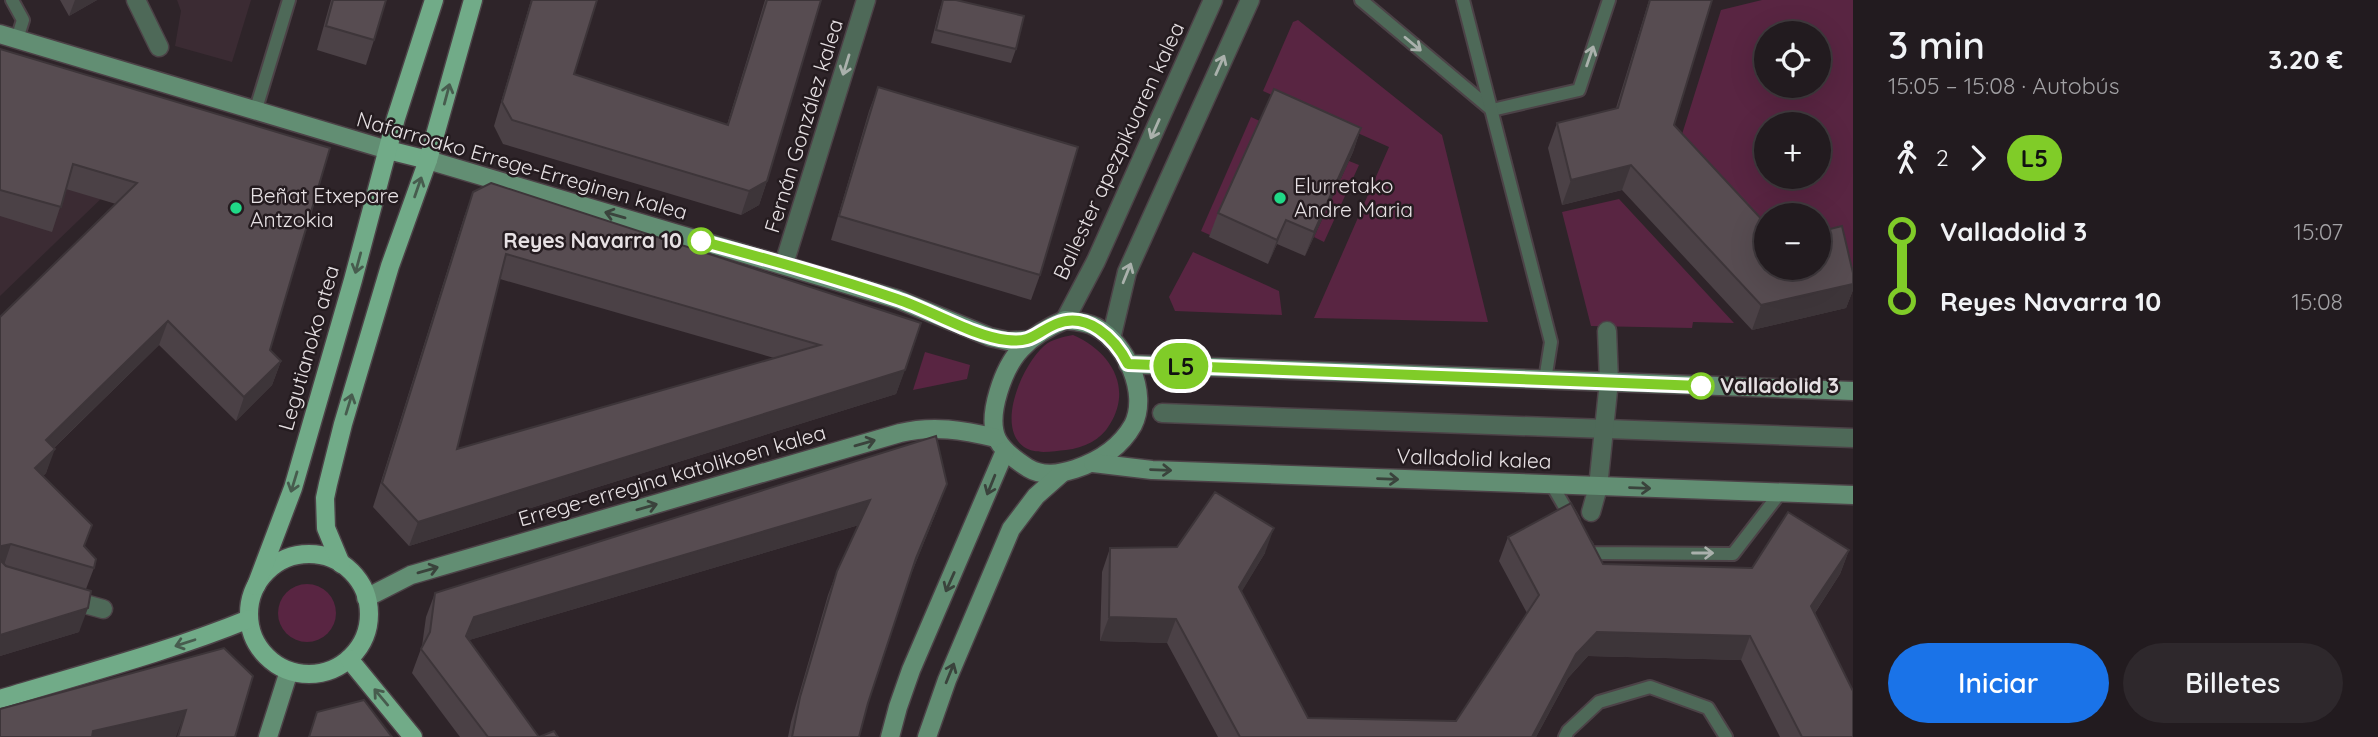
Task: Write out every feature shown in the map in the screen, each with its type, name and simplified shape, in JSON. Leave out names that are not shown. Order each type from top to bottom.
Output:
[{"type":"main road","name":"Legutianoko atea","points":[[256,586],[293,488],[388,150],[434,0]]},
{"type":"main road","points":[[341,564],[318,556],[294,556],[266,573],[256,586],[250,602],[249,619],[253,636],[261,651],[274,663],[289,671],[314,674],[327,671],[349,659],[357,650],[366,631],[366,598],[361,585],[341,564],[326,528],[325,498],[343,424],[386,279],[428,160],[473,0]]},
{"type":"main road","name":"Nafarroako Errege-Erreginen kalea","points":[[8,36],[255,112],[784,264],[897,299],[990,337],[1008,341],[1030,340]]},
{"type":"main road","points":[[890,737],[911,670],[1001,444],[994,407],[1011,363],[1030,340],[1065,320],[1096,326],[1111,339],[1128,364],[1136,387],[1138,411],[1133,425],[1109,453],[1093,463],[1062,473],[1047,474],[1031,469],[1001,444]]},
{"type":"main road","points":[[1128,364],[1853,391]]},
{"type":"main road","name":"Errege-erregina katolikoen kalea","points":[[366,598],[411,575],[900,433],[923,428],[947,428],[1001,444]]},
{"type":"main road","name":"Valladolid kalea","points":[[1093,463],[1152,470],[1853,495]]},
{"type":"main road","points":[[927,737],[958,654],[1011,529],[1036,496],[1062,473]]},
{"type":"main road","points":[[0,699],[144,656],[249,619]]},
{"type":"main road","points":[[349,659],[413,737]]},
{"type":"main road","points":[[268,737],[289,671]]},
{"type":"street","points":[[136,0],[159,47]]},
{"type":"street","name":"Fernán González kalea","points":[[784,264],[866,0]]},
{"type":"street","name":"Ballester apezpikuaren kalea","points":[[1065,320],[1096,261],[1213,0]]},
{"type":"street","points":[[1111,339],[1127,272],[1250,0]]},
{"type":"street","points":[[1591,512],[1598,487],[1609,381],[1607,331]]},
{"type":"street","name":"Valladolid kalea","points":[[1162,412],[1853,438]]},
{"type":"street","points":[[52,594],[103,609]]},
{"type":"lane","points":[[8,36],[23,20],[12,0]]},
{"type":"lane","points":[[255,112],[289,0]]},
{"type":"lane","points":[[1361,0],[1492,110]]},
{"type":"lane","points":[[1463,0],[1551,342],[1545,380]]},
{"type":"lane","points":[[1492,110],[1579,90],[1609,0]]},
{"type":"lane","points":[[1552,485],[1589,552],[1733,554],[1780,493]]},
{"type":"lane","points":[[1564,737],[1567,731],[1599,702],[1650,687],[1708,708],[1726,737]]},
{"type":"shaded area","points":[[177,0],[251,0],[232,62],[175,46],[181,11]]},
{"type":"shaded area","points":[[1762,0],[1853,0],[1853,280],[1831,256],[1831,203],[1754,203],[1754,228],[1678,147],[1721,10]]},
{"type":"shaded area","points":[[1298,20],[1442,135],[1488,322],[1314,318],[1389,147],[1263,91],[1293,22]]},
{"type":"shaded area","points":[[0,75],[107,193],[0,296]]},
{"type":"shaded area","points":[[1251,117],[1262,122],[1210,235],[1201,231]]},
{"type":"shaded area","points":[[1349,161],[1359,165],[1324,242],[1314,237]]},
{"type":"shaded area","points":[[1619,199],[1734,323],[1693,322],[1692,328],[1591,326],[1562,212]]},
{"type":"shaded area","points":[[1193,252],[1279,291],[1282,315],[1175,311],[1169,297]]},
{"type":"shaded area","points":[[1073,335],[1098,350],[1107,360],[1118,384],[1117,410],[1106,430],[1085,445],[1050,452],[1024,447],[1016,437],[1012,425],[1015,395],[1021,380],[1044,346]]},
{"type":"shaded area","points":[[925,352],[970,365],[967,379],[913,390]]},
{"type":"shaded area","points":[[301,584],[313,584],[328,592],[336,607],[336,619],[328,634],[313,642],[301,642],[286,634],[278,619],[278,607],[286,592]]},
{"type":"building","points":[[333,0],[386,0],[374,40],[326,26]]},
{"type":"building","points":[[532,0],[597,0],[574,74],[728,125],[767,0],[821,0],[767,181],[749,191],[512,120],[502,102]]},
{"type":"building","points":[[943,0],[956,0],[1024,16],[1016,49],[936,30]]},
{"type":"building","points":[[1650,0],[1712,0],[1674,125],[1754,211],[1754,280],[1831,280],[1831,229],[1842,226],[1853,284],[1761,305],[1631,165],[1571,180],[1557,123],[1618,108]]},
{"type":"building","points":[[0,49],[330,148],[270,350],[281,361],[244,397],[168,321],[46,440],[55,449],[35,468],[92,525],[84,546],[96,559],[94,568],[11,544],[1,546],[0,550],[0,317],[137,183],[73,164],[61,207],[0,190]]},
{"type":"building","points":[[878,87],[1078,147],[1040,275],[839,216]]},
{"type":"building","name":"Elurretako Andre Maria","points":[[1274,89],[1361,128],[1314,232],[1286,220],[1277,240],[1218,213]]},
{"type":"building","points":[[491,183],[921,323],[905,370],[418,522],[382,483],[473,192]],"holes":[[[506,254],[820,345],[457,449]]]},
{"type":"building","points":[[936,436],[947,484],[916,558],[859,737],[792,737],[800,697],[837,571],[870,500],[474,617],[466,636],[539,737],[488,737],[421,649],[430,632],[435,593]]},
{"type":"building","points":[[1215,492],[1274,528],[1239,587],[1308,718],[1456,721],[1539,595],[1508,537],[1571,503],[1603,564],[1752,568],[1788,512],[1849,550],[1811,606],[1853,691],[1853,737],[1802,737],[1750,636],[1597,632],[1576,654],[1532,737],[1240,737],[1176,619],[1109,617],[1110,548],[1177,547]]},
{"type":"building","points":[[0,560],[6,566],[91,591],[88,608],[0,635]]},
{"type":"building","points":[[224,648],[253,676],[235,737],[178,737],[186,710],[93,731],[92,737],[0,737],[0,709]]},
{"type":"building","points":[[364,700],[392,737],[309,737],[317,712]]},
{"type":"building","points":[[554,731],[558,737],[539,737]]},
{"type":"bus line","name":"L5","points":[[701,241],[897,299],[990,337],[1008,341],[1030,340],[1052,325],[1065,320],[1096,326],[1111,339],[1128,364],[1701,386]]},
{"type":"place","name":"Elurretako Andre Maria","points":[[1280,198]]},
{"type":"place","name":"Beñat Etxepare Antzokia","points":[[236,208]]},
{"type":"place","name":"Reyes Navarra 10","points":[[701,241]]},
{"type":"place","name":"Valladolid 3","points":[[1701,386]]}]
